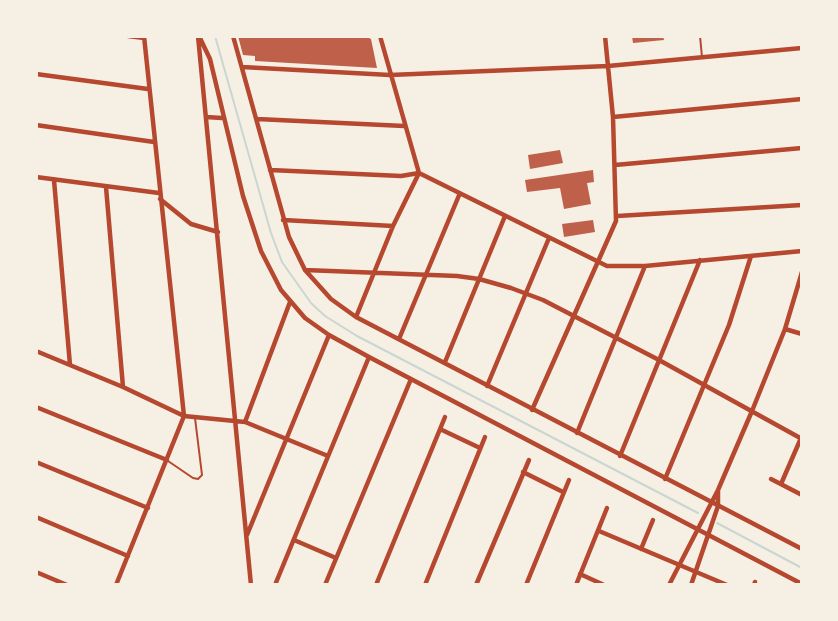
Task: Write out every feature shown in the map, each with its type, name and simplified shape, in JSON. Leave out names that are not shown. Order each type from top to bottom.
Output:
[{"type":"street","points":[[116,585],[184,416],[144,37],[128,36]]},
{"type":"street","points":[[198,36],[251,585]]},
{"type":"street","points":[[198,36],[210,59],[222,118],[261,251],[273,278],[290,302],[329,335],[802,584]]},
{"type":"street","points":[[233,36],[283,220],[305,270],[331,299],[356,317],[802,549]]},
{"type":"street","points":[[356,317],[393,226],[419,173],[380,36]]},
{"type":"street","points":[[532,410],[617,216],[613,117],[605,36]]},
{"type":"street","points":[[242,67],[390,75],[608,66],[802,48]]},
{"type":"street","points":[[36,74],[148,89]]},
{"type":"street","points":[[613,117],[802,99]]},
{"type":"street","points":[[206,117],[222,118]]},
{"type":"street","points":[[257,119],[404,126]]},
{"type":"street","points":[[36,125],[154,142]]},
{"type":"street","points":[[615,165],[802,148]]},
{"type":"street","points":[[270,170],[401,176],[419,173],[597,263],[611,267],[645,266],[802,251]]},
{"type":"street","points":[[36,177],[159,193]]},
{"type":"street","points":[[54,180],[70,365]]},
{"type":"street","points":[[106,187],[123,387]]},
{"type":"street","points":[[399,339],[460,193]]},
{"type":"street","points":[[160,200],[191,224],[218,232]]},
{"type":"street","points":[[617,216],[802,205]]},
{"type":"street","points":[[445,362],[505,216]]},
{"type":"street","points":[[283,220],[393,226]]},
{"type":"street","points":[[487,386],[549,238]]},
{"type":"street","points":[[665,479],[732,315],[751,256]]},
{"type":"street","points":[[620,456],[700,260]]},
{"type":"street","points":[[577,433],[645,266]]},
{"type":"street","points":[[305,270],[479,279],[527,293],[659,360],[802,438],[781,484]]},
{"type":"street","points":[[669,585],[718,490],[752,411],[785,329],[800,286],[802,272]]},
{"type":"street","points":[[244,422],[290,302]]},
{"type":"street","points":[[785,329],[802,333]]},
{"type":"street","points":[[246,537],[329,335]]},
{"type":"street","points":[[36,351],[123,387],[184,416],[244,422],[328,456]]},
{"type":"street","points":[[275,585],[369,357]]},
{"type":"street","points":[[325,585],[411,379]]},
{"type":"street","points":[[36,407],[167,460]]},
{"type":"street","points":[[376,585],[442,430],[445,417]]},
{"type":"street","points":[[442,430],[480,448]]},
{"type":"street","points":[[425,585],[484,437]]},
{"type":"street","points":[[476,585],[529,460]]},
{"type":"street","points":[[36,462],[148,508]]},
{"type":"street","points":[[523,472],[564,492]]},
{"type":"street","points":[[771,479],[802,495]]},
{"type":"street","points":[[526,585],[569,480]]},
{"type":"street","points":[[692,585],[718,506],[718,490]]},
{"type":"street","points":[[576,585],[607,508]]},
{"type":"street","points":[[36,517],[129,556]]},
{"type":"street","points":[[641,549],[652,520]]},
{"type":"street","points":[[599,531],[727,585]]},
{"type":"street","points":[[294,540],[336,558]]},
{"type":"street","points":[[36,572],[67,585]]},
{"type":"street","points":[[580,574],[604,585]]},
{"type":"lane","points":[[700,36],[702,57]]},
{"type":"lane","points":[[167,460],[193,478],[198,479],[202,475],[195,418]]},
{"type":"building","points":[[238,36],[365,36],[371,39],[377,68],[255,61],[255,56],[243,55]]},
{"type":"building","points":[[632,36],[663,36],[664,40],[633,43]]},
{"type":"building","points":[[560,150],[563,163],[530,169],[528,155]]},
{"type":"building","points":[[593,170],[594,182],[587,183],[591,204],[564,209],[560,188],[527,192],[525,180]]},
{"type":"building","points":[[593,220],[595,232],[564,237],[562,224]]},
{"type":"waterway","points":[[215,36],[271,233],[282,262],[311,303],[325,316],[357,336],[698,513]]},
{"type":"waterway","points":[[717,523],[802,568]]}]
